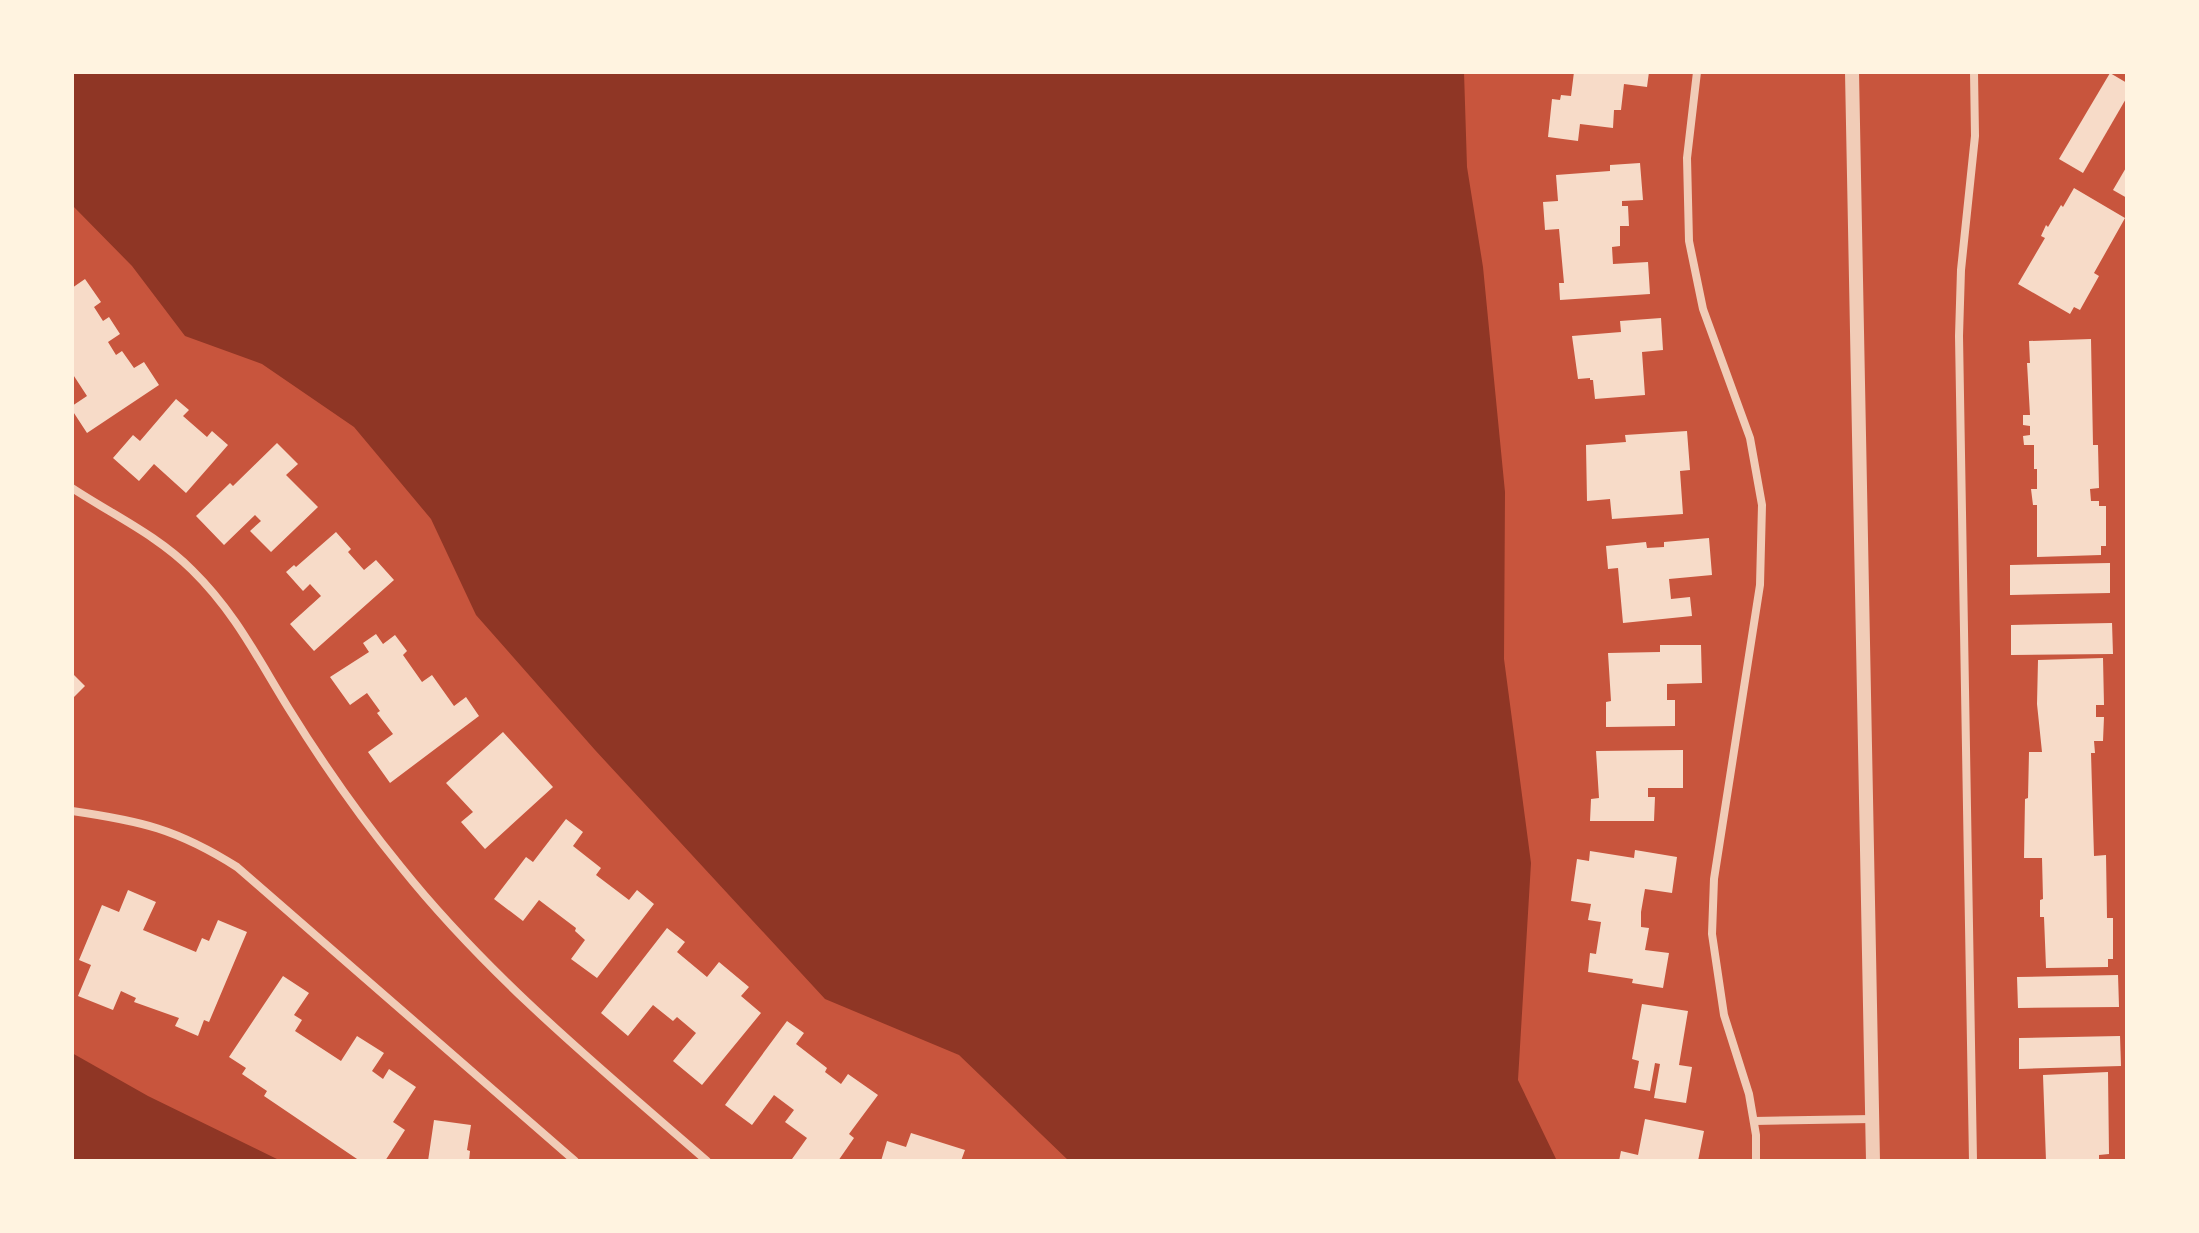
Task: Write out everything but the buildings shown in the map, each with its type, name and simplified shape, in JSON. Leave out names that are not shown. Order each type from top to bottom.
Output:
[{"type":"street","points":[[1697,72],[1687,158],[1689,241],[1703,309],[1750,438],[1762,505],[1760,585],[1714,879],[1712,934],[1724,1015],[1749,1094],[1756,1161]]},
{"type":"street","points":[[1852,72],[1873,1161]]},
{"type":"street","points":[[1973,1161],[1959,336],[1961,270],[1975,136],[1974,72]]},
{"type":"street","points":[[72,488],[159,542],[212,590],[255,648],[288,708],[333,777],[399,865],[446,921],[589,1060],[707,1161]]},
{"type":"street","points":[[72,811],[124,818],[164,828],[201,845],[237,867],[575,1161]]},
{"type":"street","points":[[1754,1121],[1872,1119]]},
{"type":"shaded area","points":[[72,72],[1464,72],[1467,167],[1483,267],[1505,492],[1504,659],[1531,863],[1518,1080],[1557,1161],[1069,1161],[959,1055],[825,999],[595,750],[476,615],[431,519],[354,427],[262,364],[185,336],[132,266],[72,205]]},
{"type":"shaded area","points":[[72,1053],[148,1096],[281,1161],[72,1161]]}]
